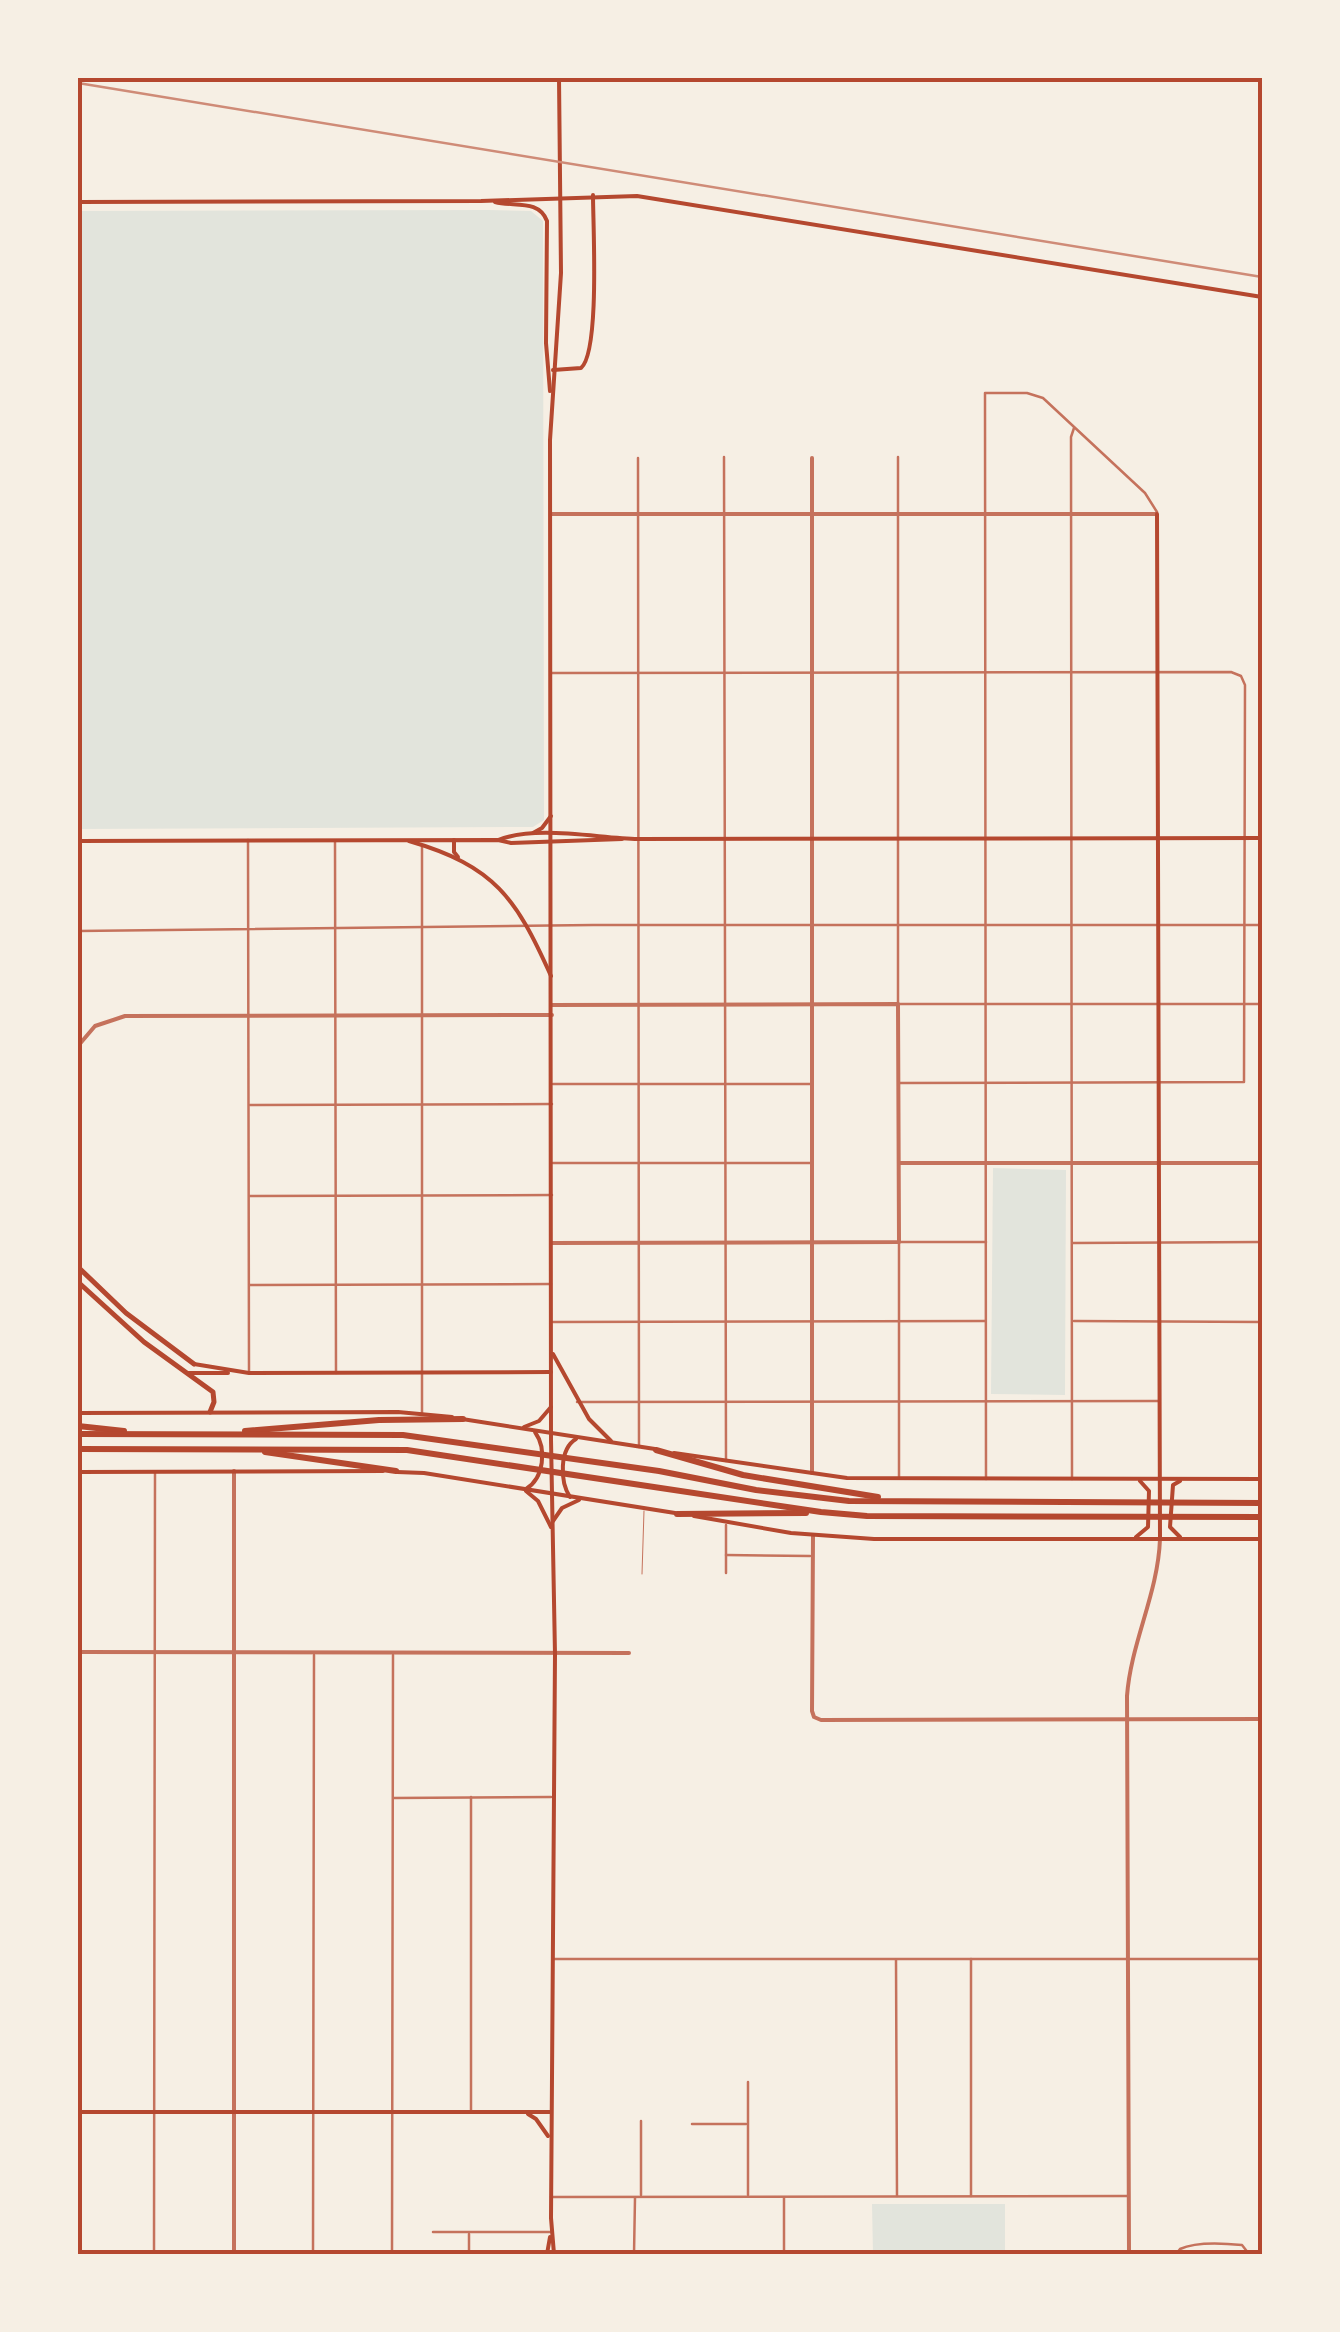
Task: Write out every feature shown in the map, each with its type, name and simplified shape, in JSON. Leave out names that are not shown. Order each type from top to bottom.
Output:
[{"type":"highway","points":[[223,1435],[379,1420],[463,1419]]},
{"type":"highway","points":[[78,1426],[140,1434]]},
{"type":"highway","points":[[78,1434],[429,1438],[807,1497],[914,1502],[1262,1503]]},
{"type":"highway","points":[[78,1449],[370,1448],[440,1453],[838,1514]]},
{"type":"highway","points":[[239,1449],[396,1472]]},
{"type":"highway","points":[[656,1450],[743,1475],[914,1502]]},
{"type":"highway","points":[[677,1514],[1262,1517]]},
{"type":"main road","points":[[554,2254],[550,2197],[555,1654],[551,1437],[550,514],[551,400],[561,272],[559,78]]},
{"type":"main road","points":[[546,364],[554,370],[581,368],[590,358],[592,195]]},
{"type":"main road","points":[[78,202],[491,200],[592,195],[667,199],[1262,297]]},
{"type":"main road","points":[[491,200],[532,206],[544,213],[546,364],[551,400]]},
{"type":"main road","points":[[1157,514],[1160,1539]]},
{"type":"main road","points":[[524,836],[539,830],[551,816]]},
{"type":"main road","points":[[498,840],[551,835],[1262,838]]},
{"type":"main road","points":[[422,843],[611,842],[625,838]]},
{"type":"main road","points":[[78,841],[405,840],[462,860]]},
{"type":"main road","points":[[454,840],[454,852],[496,884],[530,928],[552,977]]},
{"type":"main road","points":[[78,1267],[126,1313],[194,1364],[249,1373]]},
{"type":"main road","points":[[78,1282],[144,1342],[212,1392],[210,1412]]},
{"type":"main road","points":[[552,1350],[588,1419],[615,1443]]},
{"type":"main road","points":[[188,1373],[551,1372]]},
{"type":"main road","points":[[518,1428],[539,1421],[551,1407]]},
{"type":"main road","points":[[78,1412],[422,1413],[534,1430],[551,1437],[580,1438],[812,1474],[899,1479],[1262,1479]]},
{"type":"main road","points":[[524,1489],[536,1483],[540,1474],[541,1440],[534,1430]]},
{"type":"main road","points":[[570,1497],[564,1486],[567,1445],[580,1438]]},
{"type":"main road","points":[[78,1472],[424,1473],[813,1535],[891,1539],[1262,1539]]},
{"type":"main road","points":[[1132,1539],[1148,1527],[1149,1491],[1134,1479]]},
{"type":"main road","points":[[1184,1479],[1173,1485],[1171,1491],[1170,1527],[1184,1539]]},
{"type":"main road","points":[[524,1489],[538,1501],[553,1530]]},
{"type":"main road","points":[[552,1521],[569,1503],[585,1499]]},
{"type":"main road","points":[[78,2112],[551,2112]]},
{"type":"main road","points":[[523,2112],[536,2119],[551,2139]]},
{"type":"main road","points":[[547,2254],[551,2232]]},
{"type":"street","points":[[986,1479],[985,394],[1036,394],[1144,493],[1157,514]]},
{"type":"street","points":[[1072,1479],[1074,426]]},
{"type":"street","points":[[724,457],[726,1461]]},
{"type":"street","points":[[638,458],[639,1447]]},
{"type":"street","points":[[812,458],[812,1474]]},
{"type":"street","points":[[898,458],[899,1479]]},
{"type":"street","points":[[550,514],[1157,514]]},
{"type":"street","points":[[551,672],[1231,672],[1241,676],[1245,685],[1244,1082],[898,1083]]},
{"type":"street","points":[[248,840],[249,1373]]},
{"type":"street","points":[[335,840],[336,1372]]},
{"type":"street","points":[[422,843],[422,1413]]},
{"type":"street","points":[[78,931],[1262,924]]},
{"type":"street","points":[[552,1005],[1262,1004]]},
{"type":"street","points":[[78,1046],[95,1026],[110,1018],[552,1015]]},
{"type":"street","points":[[552,1084],[812,1084]]},
{"type":"street","points":[[248,1105],[552,1104]]},
{"type":"street","points":[[552,1163],[812,1163]]},
{"type":"street","points":[[899,1163],[1262,1163]]},
{"type":"street","points":[[248,1196],[552,1196]]},
{"type":"street","points":[[552,1243],[986,1242]]},
{"type":"street","points":[[1072,1243],[1262,1242]]},
{"type":"street","points":[[249,1285],[552,1284]]},
{"type":"street","points":[[552,1322],[986,1321]]},
{"type":"street","points":[[1072,1321],[1262,1322]]},
{"type":"street","points":[[578,1402],[1159,1401]]},
{"type":"street","points":[[154,1471],[154,2254]]},
{"type":"street","points":[[234,1471],[234,2254]]},
{"type":"street","points":[[726,1522],[726,1574]]},
{"type":"street","points":[[813,1535],[814,1717],[821,1720],[1262,1718]]},
{"type":"street","points":[[1129,2254],[1128,1678],[1154,1587],[1160,1539]]},
{"type":"street","points":[[726,1555],[813,1556]]},
{"type":"street","points":[[78,1652],[628,1653]]},
{"type":"street","points":[[313,2254],[314,1653]]},
{"type":"street","points":[[392,2254],[393,1654]]},
{"type":"street","points":[[471,1797],[471,2112]]},
{"type":"street","points":[[393,1798],[554,1797]]},
{"type":"street","points":[[971,1958],[971,2196]]},
{"type":"street","points":[[553,1959],[1262,1959]]},
{"type":"street","points":[[896,1959],[896,2196]]},
{"type":"street","points":[[748,2082],[748,2196]]},
{"type":"street","points":[[641,2121],[641,2197]]},
{"type":"street","points":[[692,2124],[748,2124]]},
{"type":"street","points":[[784,2196],[784,2254]]},
{"type":"street","points":[[550,2197],[1129,2196]]},
{"type":"street","points":[[634,2197],[634,2254]]},
{"type":"street","points":[[433,2232],[551,2232]]},
{"type":"street","points":[[469,2232],[469,2254]]},
{"type":"street","points":[[1176,2254],[1190,2244],[1236,2244],[1250,2254]]},
{"type":"lane","points":[[642,1574],[644,1508]]},
{"type":"shaded area","points":[[78,211],[531,211],[543,221],[544,820],[533,827],[78,829]]},
{"type":"shaded area","points":[[993,1168],[1066,1170],[1065,1395],[991,1394]]},
{"type":"shaded area","points":[[872,2204],[1005,2204],[1005,2254],[873,2254]]},
{"type":"railway","points":[[78,83],[1262,277]]}]
